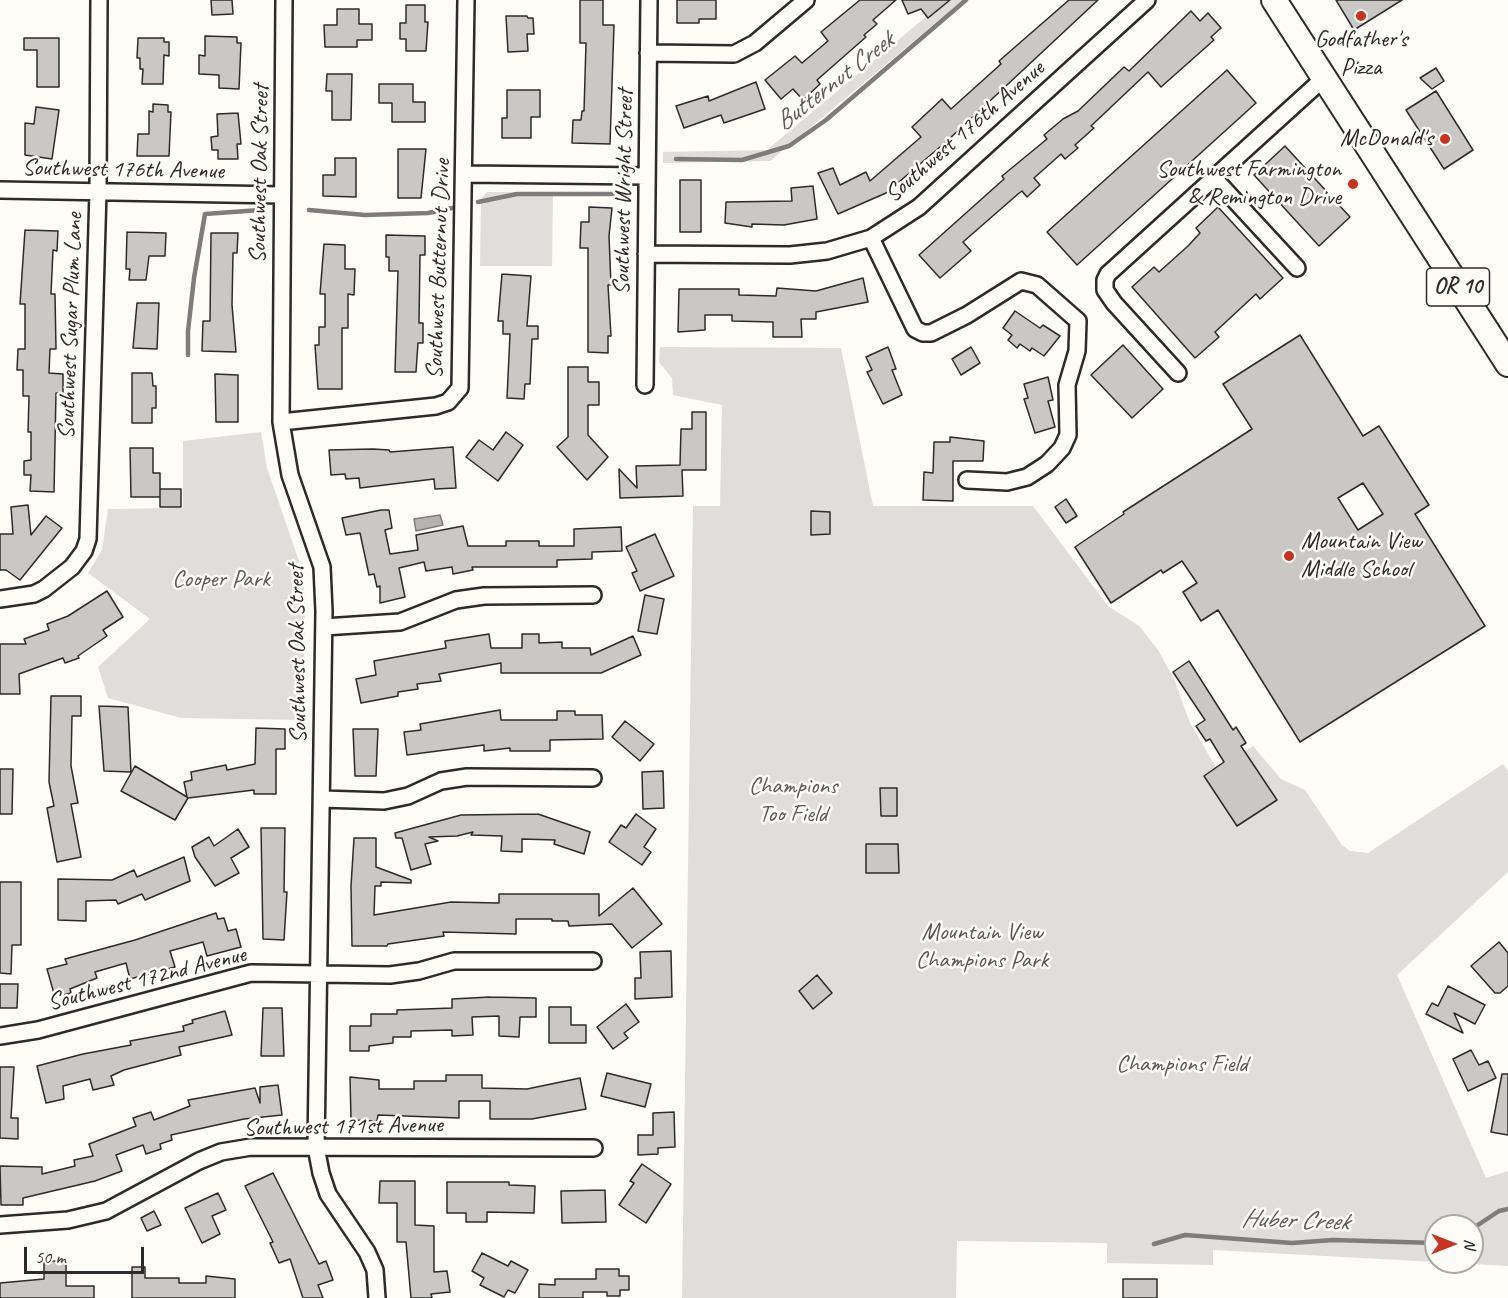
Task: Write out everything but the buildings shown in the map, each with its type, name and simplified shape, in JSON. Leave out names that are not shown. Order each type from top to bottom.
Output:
[{"type":"main road","name":"OR 10","points":[[1274,0],[1508,364]]},
{"type":"street","name":"Southwest Sugar Plum Lane","points":[[0,598],[34,594],[45,589],[72,567],[84,551],[88,539],[98,191],[99,0]]},
{"type":"street","name":"Southwest Oak Street","points":[[284,0],[281,422],[293,485],[322,567],[324,627],[316,1147],[328,1194],[368,1252],[375,1270],[378,1298]]},
{"type":"street","name":"Southwest Butternut Drive","points":[[281,422],[436,406],[448,402],[460,388],[466,0]]},
{"type":"street","name":"Southwest Wright Street","points":[[645,386],[649,0]]},
{"type":"street","points":[[648,53],[734,54],[755,44],[806,0]]},
{"type":"street","name":"Southwest 176th Avenue","points":[[646,254],[790,255],[828,251],[872,238],[919,207],[1147,0]]},
{"type":"street","points":[[1178,373],[1114,303],[1105,290],[1108,274],[1323,78]]},
{"type":"street","points":[[465,174],[646,176]]},
{"type":"street","points":[[1214,178],[1297,268]]},
{"type":"street","name":"Southwest 176th Avenue","points":[[0,190],[281,195]]},
{"type":"street","points":[[872,238],[915,329],[923,333],[931,333],[967,315],[1021,281],[1038,285],[1078,321],[1077,351],[1067,385],[1068,435],[1062,448],[1047,464],[1027,477],[1007,482],[967,480]]},
{"type":"street","points":[[324,627],[400,622],[456,600],[484,596],[593,595]]},
{"type":"street","points":[[322,799],[384,801],[408,796],[441,781],[467,777],[594,778]]},
{"type":"street","name":"Southwest 172nd Avenue","points":[[0,1036],[38,1030],[251,973],[317,972],[390,975],[419,971],[454,961],[593,961]]},
{"type":"street","name":"Southwest 171st Avenue","points":[[0,1226],[68,1220],[105,1211],[221,1152],[250,1147],[594,1148]]},
{"type":"green space","points":[[946,0],[963,0],[770,161],[663,163],[663,152],[767,150]]},
{"type":"green space","points":[[487,192],[553,192],[552,266],[480,266],[481,199]]},
{"type":"green space","name":"Mountain View Champions Park","points":[[660,347],[841,348],[873,506],[1033,506],[1108,606],[1139,626],[1158,650],[1174,679],[1190,723],[1217,769],[1253,746],[1281,779],[1305,790],[1342,845],[1350,851],[1368,853],[1503,764],[1508,771],[1508,872],[1397,975],[1486,1178],[1508,1171],[1508,1266],[1484,1265],[1484,1214],[1424,1214],[1424,1261],[1213,1250],[1213,1265],[1107,1263],[1107,1243],[957,1241],[956,1298],[682,1298],[693,506],[720,506],[722,405],[673,395],[672,378],[659,362]]},
{"type":"green space","name":"Cooper Park","points":[[261,432],[267,468],[303,579],[305,601],[303,720],[181,718],[108,698],[98,667],[150,619],[88,573],[102,550],[108,509],[183,508],[183,441]]},
{"type":"shaded area","points":[[440,515],[443,525],[416,531],[414,519]]},
{"type":"waterway","name":"Butternut Creek","points":[[676,159],[742,160],[789,146],[826,120],[966,0]]},
{"type":"waterway","name":"Butternut Creek","points":[[478,202],[517,194],[619,194]]},
{"type":"waterway","name":"Butternut Creek","points":[[309,210],[365,215],[428,213],[452,208]]},
{"type":"waterway","name":"Butternut Creek","points":[[188,355],[188,331],[194,278],[205,214],[260,210]]},
{"type":"waterway","name":"Huber Creek","points":[[1484,1221],[1499,1211],[1508,1209]]},
{"type":"waterway","name":"Huber Creek","points":[[1154,1244],[1185,1235],[1292,1243],[1333,1240],[1424,1243]]},
{"type":"place","name":"Godfather's Pizza","points":[[1361,16]]},
{"type":"place","name":"McDonald's","points":[[1445,139]]},
{"type":"place","name":"Southwest Farmington & Remington Drive","points":[[1353,184]]},
{"type":"place","name":"Mountain View Middle School","points":[[1289,556]]},
{"type":"park label","name":"Champions Too Field","points":[[793,801]]},
{"type":"park label","name":"Champions Field","points":[[1182,1065]]}]
